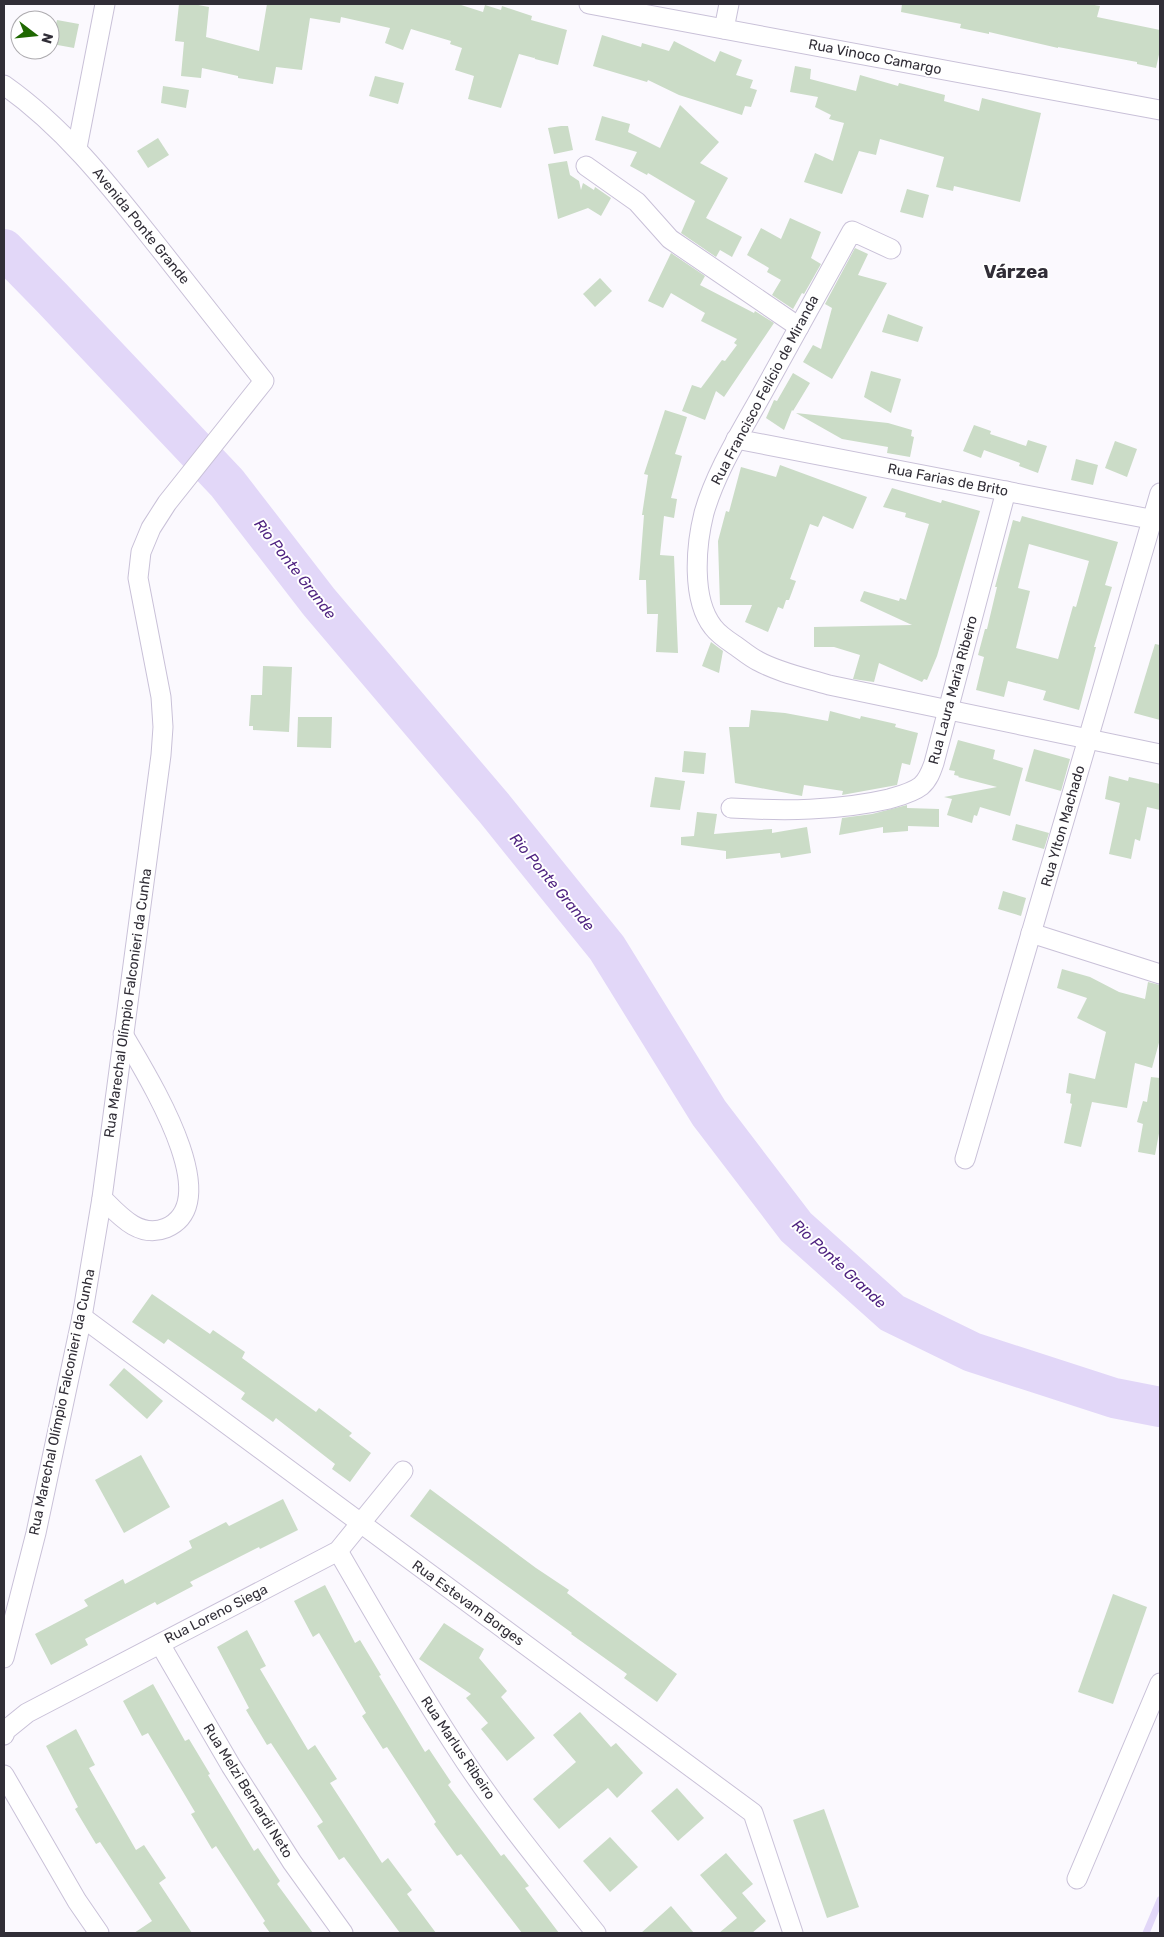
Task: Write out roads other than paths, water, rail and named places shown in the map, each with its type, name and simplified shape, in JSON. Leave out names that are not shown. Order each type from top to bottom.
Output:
[{"type":"street","points":[[77,148],[105,4]]},
{"type":"street","name":"Rua Vinoco Camargo","points":[[589,4],[1160,110]]},
{"type":"street","points":[[724,29],[729,4]]},
{"type":"street","name":"Avenida Ponte Grande","points":[[4,85],[45,117],[77,148],[114,191],[264,381]]},
{"type":"street","points":[[586,166],[637,202],[670,239],[798,327]]},
{"type":"street","name":"Rua Francisco Felício de Miranda","points":[[891,249],[852,232],[798,327],[736,439],[713,486],[704,514],[698,545],[698,592],[712,626],[724,638],[758,661],[788,674],[830,685],[948,710]]},
{"type":"street","name":"Rua Marechal Olímpio Falconieri da Cunha","points":[[4,1658],[36,1533],[82,1317],[102,1198],[160,765],[163,726],[161,697],[138,578],[141,552],[151,528],[167,503],[264,381]]},
{"type":"street","name":"Rua Farias de Brito","points":[[736,439],[1156,520]]},
{"type":"street","name":"Rua Laura Maria Ribeiro","points":[[731,808],[792,810],[832,808],[875,802],[920,787],[928,778],[934,764],[1006,491]]},
{"type":"street","name":"Rua Ylton Machado","points":[[965,1159],[1088,739],[1156,520],[1160,493]]},
{"type":"street","points":[[948,710],[1160,754]]},
{"type":"street","points":[[1032,933],[1160,974]]},
{"type":"street","points":[[102,1198],[124,1219],[141,1230],[158,1231],[172,1225],[183,1214],[189,1196],[186,1168],[176,1134],[163,1105],[123,1034]]},
{"type":"street","name":"Rua Estevam Borges","points":[[82,1317],[752,1812],[793,1933]]},
{"type":"street","name":"Rua Loreno Siega","points":[[5,1733],[27,1713],[338,1551],[403,1471]]},
{"type":"street","name":"Rua Marlus Ribeiro","points":[[338,1551],[403,1663],[457,1750],[521,1841],[596,1933]]},
{"type":"street","name":"Rua Melzi Bernardi Neto","points":[[160,1644],[241,1782],[292,1862],[343,1933]]},
{"type":"street","points":[[1077,1878],[1160,1684]]},
{"type":"street","points":[[4,1775],[77,1901],[98,1933]]},
{"type":"waterway","name":"Rio Ponte Grande","points":[[4,249],[227,483],[319,602],[494,808],[607,948],[709,1113],[796,1227],[892,1313],[972,1352],[1114,1398],[1160,1407]]},
{"type":"waterway","points":[[1146,1933],[1160,1900]]},
{"type":"district","name":"Várzea","points":[[1016,271]]}]
